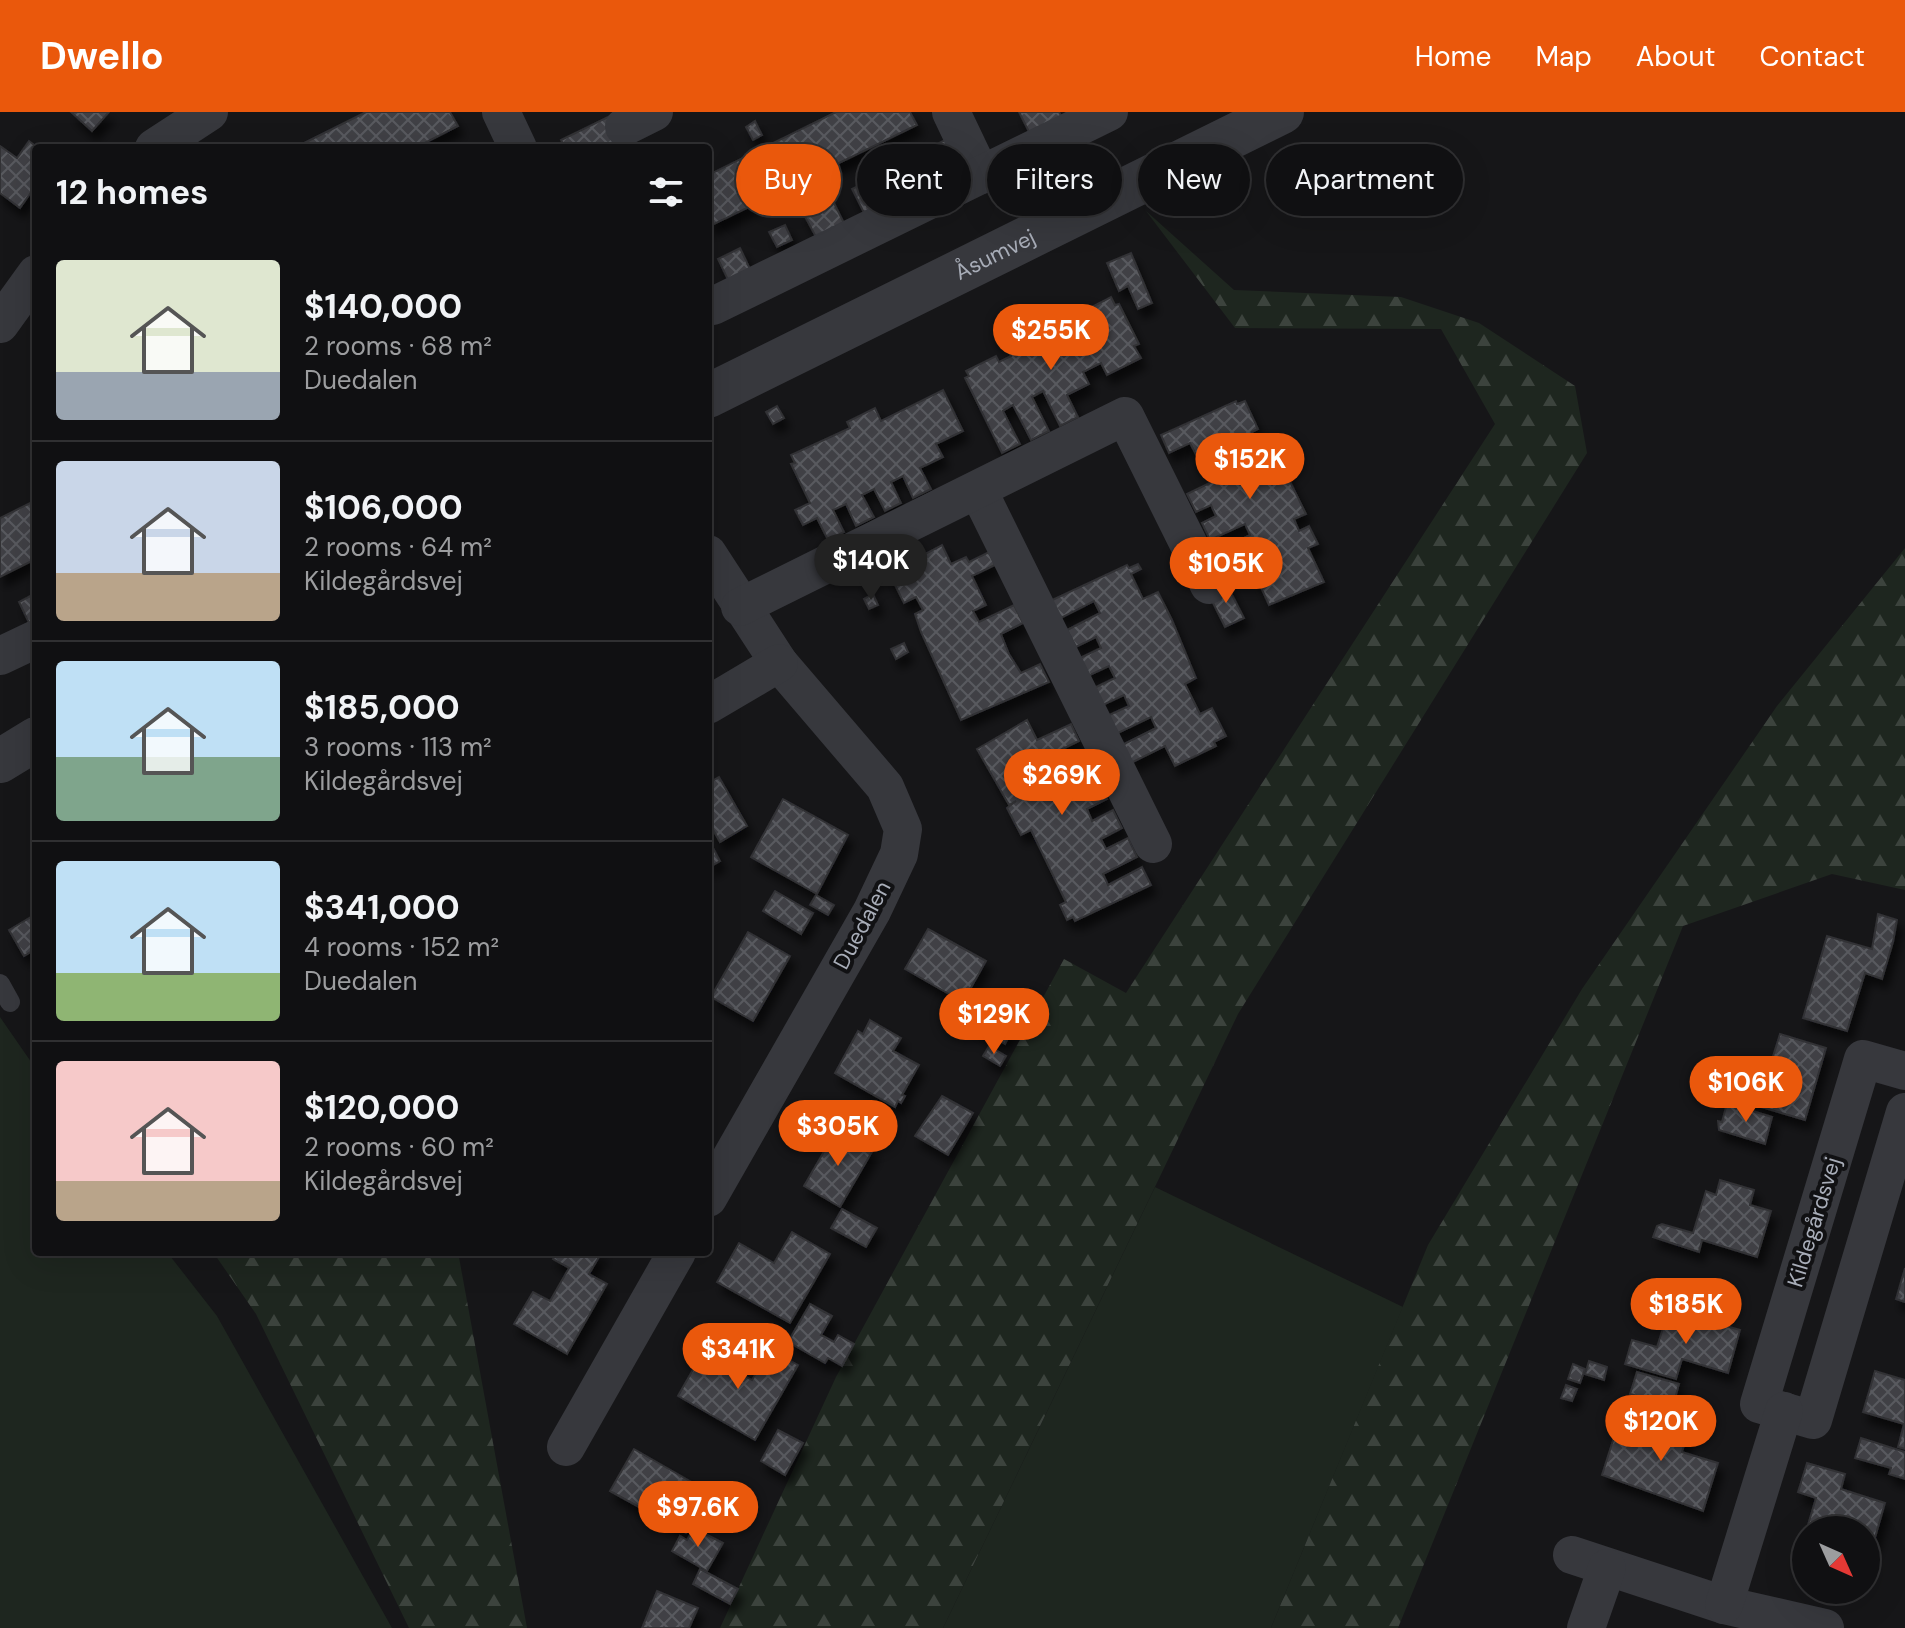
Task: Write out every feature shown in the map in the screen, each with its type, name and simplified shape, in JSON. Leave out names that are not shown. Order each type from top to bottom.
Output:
[{"type":"street","points":[[160,144],[209,112]]},
{"type":"street","points":[[501,112],[516,144]]},
{"type":"street","points":[[951,112],[981,175]]},
{"type":"street","points":[[713,306],[1109,112]]},
{"type":"street","name":"Åsumvej","points":[[712,394],[1282,112]]},
{"type":"street","points":[[0,324],[32,280]]},
{"type":"street","points":[[740,607],[1125,416],[1209,585]]},
{"type":"street","points":[[978,490],[1153,844]]},
{"type":"street","name":"Duedalen","points":[[712,561],[779,663],[885,787],[903,829],[899,854],[872,911],[712,1191]]},
{"type":"street","points":[[0,656],[32,641]]},
{"type":"street","points":[[712,703],[779,663]]},
{"type":"street","points":[[0,761],[32,741]]},
{"type":"street","name":"Kildegårdsvej","points":[[1784,1411],[1759,1404],[1863,1059],[1905,1071]]},
{"type":"street","points":[[1724,1605],[1784,1411],[1813,1420],[1905,1112]]},
{"type":"street","points":[[566,1447],[675,1256]]},
{"type":"street","points":[[1572,1555],[1724,1605],[1825,1628]]},
{"type":"street","points":[[1586,1628],[1607,1568]]},
{"type":"green space","points":[[1150,216],[1234,290],[1401,297],[1479,323],[1575,386],[1587,453],[1238,1014],[943,1628],[720,1628],[836,1377],[1064,959],[1126,993],[1495,424],[1441,329],[1235,328]]},
{"type":"green space","points":[[1905,548],[1905,890],[1832,874],[1683,926],[1398,1628],[1271,1628],[1428,1245],[1582,989],[1777,706]]},
{"type":"green space","points":[[0,1017],[32,1063],[32,1256],[170,1256],[217,1316],[392,1628],[0,1628]]},
{"type":"green space","points":[[1155,1187],[1403,1307],[1271,1628],[943,1628]]},
{"type":"green space","points":[[216,1256],[459,1256],[527,1628],[409,1628],[256,1314]]},
{"type":"building","points":[[71,112],[109,112],[92,131]]},
{"type":"building","points":[[366,112],[450,112],[458,126],[423,144],[302,144]]},
{"type":"building","points":[[836,112],[910,112],[917,125],[878,144],[857,144],[857,154],[841,162],[841,144],[771,144]]},
{"type":"building","points":[[1019,112],[1059,112],[1062,117],[1029,132]]},
{"type":"building","points":[[616,113],[627,135],[610,144],[563,144],[561,140]]},
{"type":"building","points":[[755,121],[762,135],[753,140],[746,127]]},
{"type":"building","points":[[29,141],[33,144],[32,191],[20,208],[0,193],[0,146],[17,158]]},
{"type":"building","points":[[736,161],[736,213],[712,225],[712,173]]},
{"type":"building","points":[[805,216],[840,216],[844,223],[816,237]]},
{"type":"building","points":[[785,225],[792,240],[777,247],[769,232]]},
{"type":"building","points":[[740,248],[751,271],[729,282],[718,259]]},
{"type":"building","points":[[1131,253],[1152,303],[1138,309],[1128,286],[1119,291],[1107,263]]},
{"type":"building","points":[[1111,297],[1115,305],[1119,304],[1139,344],[1134,346],[1141,358],[1107,375],[1101,363],[1083,372],[1089,384],[1067,395],[1078,417],[1060,426],[1043,391],[1032,397],[1049,431],[1031,440],[1013,405],[1003,411],[1020,444],[1002,453],[965,378],[969,376],[966,371],[996,356],[999,362],[1011,356],[1007,349],[1023,341],[1027,348],[1086,319],[1082,312]]},
{"type":"building","points":[[943,390],[963,431],[936,444],[943,457],[920,468],[931,489],[913,498],[903,476],[891,482],[901,503],[885,511],[874,489],[862,495],[874,517],[856,526],[846,504],[833,510],[844,532],[828,540],[817,518],[803,525],[795,510],[810,503],[791,464],[795,463],[791,455],[850,428],[847,422],[875,408],[881,421]]},
{"type":"building","points":[[1236,401],[1237,404],[1245,401],[1258,429],[1252,432],[1266,463],[1278,457],[1306,514],[1294,519],[1299,531],[1309,526],[1318,544],[1308,548],[1324,582],[1269,605],[1253,570],[1265,564],[1259,552],[1223,569],[1215,552],[1250,535],[1245,524],[1210,540],[1202,523],[1216,516],[1211,505],[1196,512],[1187,494],[1222,477],[1213,458],[1201,464],[1190,443],[1169,453],[1161,435]]},
{"type":"building","points":[[777,406],[784,418],[773,424],[766,412]]},
{"type":"building","points":[[32,502],[32,561],[0,577],[0,518]]},
{"type":"building","points":[[942,545],[951,564],[966,557],[969,562],[989,552],[995,565],[972,576],[986,605],[973,611],[979,622],[1014,605],[1023,623],[1001,634],[1009,654],[1021,673],[1040,664],[1049,682],[961,720],[921,632],[915,614],[923,610],[916,597],[904,603],[889,573]]},
{"type":"building","points":[[1138,564],[1141,569],[1131,574],[1143,599],[1158,592],[1172,620],[1196,678],[1185,684],[1200,714],[1212,708],[1226,736],[1214,742],[1216,746],[1175,766],[1165,746],[1131,763],[1122,745],[1156,728],[1151,717],[1116,734],[1107,716],[1129,706],[1124,695],[1103,705],[1094,688],[1115,678],[1109,666],[1088,676],[1080,658],[1101,648],[1096,637],[1076,647],[1067,630],[1100,613],[1094,601],[1059,619],[1050,601],[1127,565],[1129,568]]},
{"type":"building","points":[[1226,583],[1244,618],[1225,627],[1208,593]]},
{"type":"building","points":[[873,594],[878,605],[869,609],[864,599]]},
{"type":"building","points":[[32,595],[32,624],[30,625],[19,602]]},
{"type":"building","points":[[904,643],[908,652],[896,659],[891,649]]},
{"type":"building","points":[[1027,720],[1037,740],[1071,724],[1079,741],[1046,757],[1051,768],[1085,752],[1094,771],[1073,781],[1077,791],[1099,781],[1107,799],[1087,809],[1092,821],[1113,810],[1122,828],[1101,839],[1106,849],[1128,838],[1137,857],[1103,874],[1108,885],[1142,867],[1151,885],[1075,921],[1073,917],[1067,920],[1060,905],[1066,902],[1031,830],[1021,835],[1007,808],[1016,801],[1009,805],[977,749]]},
{"type":"building","points":[[719,777],[747,826],[720,842],[712,828],[712,781]]},
{"type":"building","points":[[783,799],[848,835],[817,894],[751,857]]},
{"type":"building","points":[[712,846],[720,861],[712,866]]},
{"type":"building","points":[[775,891],[813,913],[801,934],[763,911]]},
{"type":"building","points":[[816,895],[834,905],[828,915],[810,905]]},
{"type":"building","points":[[1878,914],[1897,920],[1893,942],[1882,979],[1865,973],[1847,1031],[1803,1018],[1827,936],[1872,949]]},
{"type":"building","points":[[32,916],[32,951],[24,956],[9,930]]},
{"type":"building","points":[[928,929],[986,961],[963,1002],[905,969]]},
{"type":"building","points":[[748,932],[790,956],[753,1021],[712,995]]},
{"type":"building","points":[[1012,1002],[1024,1008],[1005,1044],[971,1025],[981,1007],[1003,1019]]},
{"type":"building","points":[[870,1020],[901,1038],[893,1051],[919,1065],[902,1095],[905,1096],[901,1103],[898,1101],[895,1107],[835,1073],[858,1031],[863,1034]]},
{"type":"building","points":[[1780,1034],[1826,1048],[1805,1120],[1758,1106],[1760,1100],[1746,1096],[1755,1065],[1769,1069]]},
{"type":"building","points":[[989,1046],[1006,1056],[1000,1066],[983,1056]]},
{"type":"building","points":[[942,1096],[973,1113],[948,1155],[915,1136]]},
{"type":"building","points":[[1727,1103],[1772,1117],[1765,1144],[1719,1130],[1718,1121],[1722,1122]]},
{"type":"building","points":[[837,1129],[873,1150],[840,1207],[804,1186]]},
{"type":"building","points":[[1720,1180],[1754,1190],[1750,1205],[1771,1211],[1757,1257],[1702,1240],[1699,1252],[1653,1237],[1657,1226],[1662,1224],[1693,1233],[1706,1191],[1716,1195]]},
{"type":"building","points":[[842,1209],[877,1228],[866,1247],[831,1228]]},
{"type":"building","points":[[792,1232],[830,1254],[790,1323],[717,1282],[739,1243],[774,1263]]},
{"type":"building","points":[[555,1256],[600,1256],[589,1274],[607,1284],[567,1354],[514,1324],[533,1292],[550,1301],[569,1268],[553,1259]]},
{"type":"building","points":[[1905,1268],[1905,1302],[1896,1299]]},
{"type":"building","points":[[810,1304],[832,1316],[821,1335],[834,1342],[838,1335],[854,1344],[842,1366],[828,1358],[825,1363],[788,1342]]},
{"type":"building","points":[[1669,1309],[1740,1330],[1728,1373],[1682,1359],[1676,1379],[1625,1364],[1632,1340],[1657,1347]]},
{"type":"building","points":[[770,1349],[798,1365],[755,1440],[678,1396],[703,1352],[752,1380]]},
{"type":"building","points":[[1589,1361],[1607,1367],[1604,1380],[1585,1374]]},
{"type":"building","points":[[1573,1364],[1585,1369],[1580,1383],[1568,1379]]},
{"type":"building","points":[[1875,1371],[1905,1380],[1905,1449],[1898,1447],[1904,1424],[1863,1412]]},
{"type":"building","points":[[1637,1372],[1679,1384],[1673,1406],[1630,1394]]},
{"type":"building","points":[[1566,1385],[1577,1389],[1572,1401],[1561,1398]]},
{"type":"building","points":[[1640,1413],[1689,1429],[1682,1452],[1718,1463],[1703,1511],[1602,1475],[1615,1434],[1631,1439]]},
{"type":"building","points":[[778,1430],[803,1443],[785,1475],[761,1461]]},
{"type":"building","points":[[1861,1438],[1905,1452],[1905,1479],[1889,1474],[1891,1468],[1855,1458]]},
{"type":"building","points":[[634,1449],[709,1492],[686,1533],[610,1491]]},
{"type":"building","points":[[1807,1463],[1845,1474],[1841,1489],[1885,1503],[1880,1520],[1880,1516],[1811,1516],[1816,1498],[1798,1492]]},
{"type":"building","points":[[694,1528],[723,1543],[707,1571],[672,1551],[680,1536],[687,1540]]},
{"type":"building","points":[[700,1569],[738,1589],[730,1604],[693,1584]]},
{"type":"building","points":[[657,1591],[698,1608],[689,1628],[642,1628]]}]
